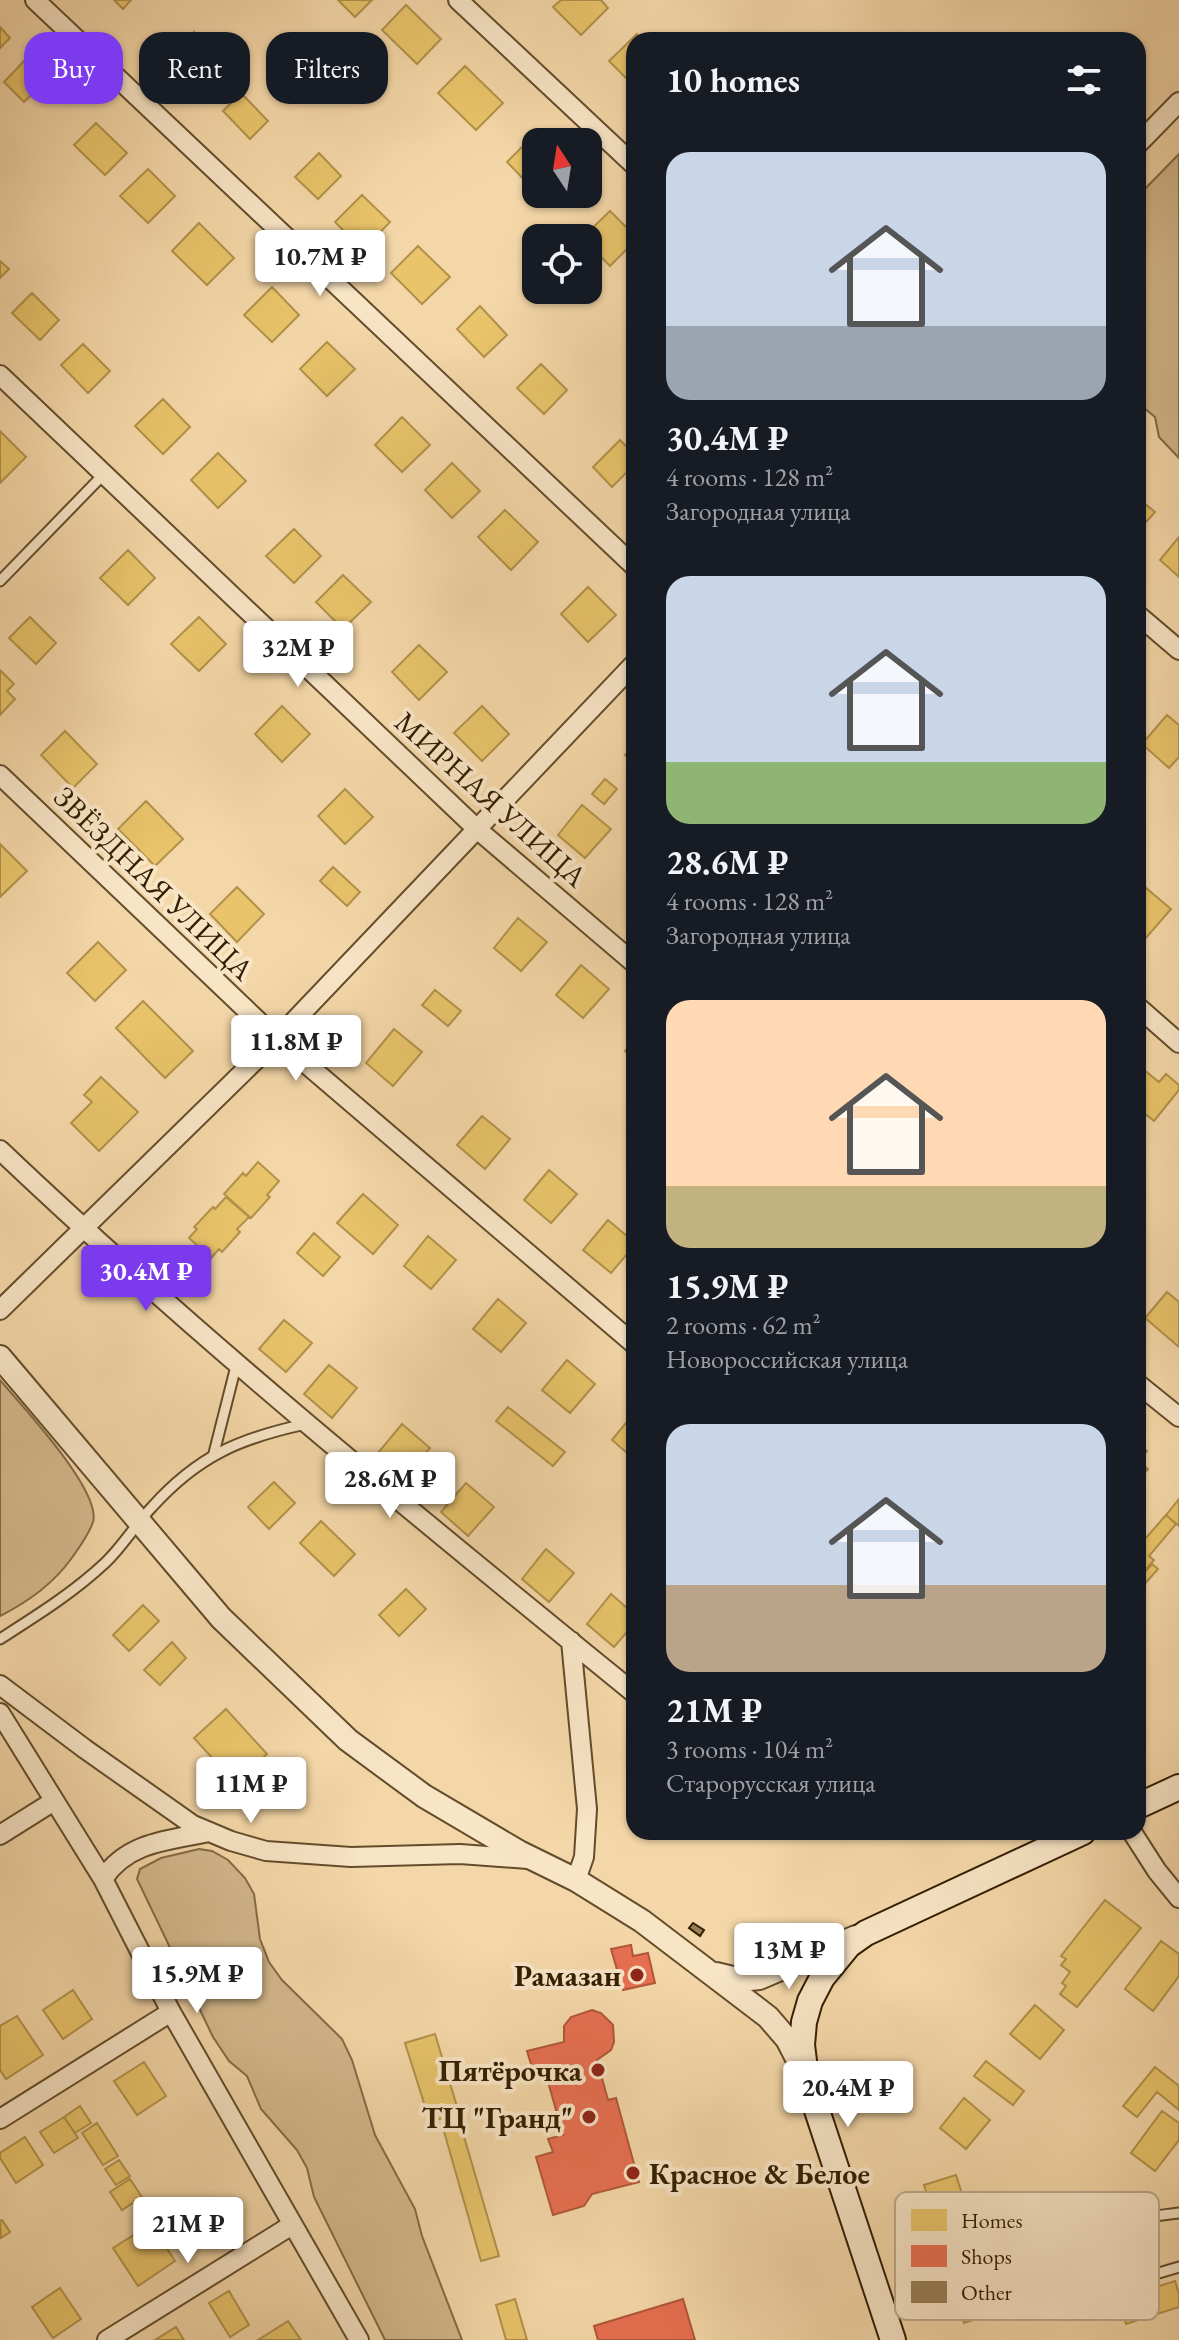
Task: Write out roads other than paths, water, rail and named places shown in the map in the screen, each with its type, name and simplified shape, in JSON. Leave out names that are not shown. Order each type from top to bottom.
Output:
[{"type":"main road","points":[[1146,1802],[1179,1787]]},
{"type":"main road","points":[[893,2340],[806,2077],[802,2045],[810,2001],[835,1960],[875,1929],[1066,1840]]},
{"type":"street","points":[[35,0],[626,558]]},
{"type":"street","points":[[458,0],[626,158]]},
{"type":"street","points":[[1146,136],[1179,102]]},
{"type":"street","name":"МИРНАЯ УЛИЦА","points":[[0,375],[478,830],[626,956]]},
{"type":"street","points":[[1146,622],[1179,650]]},
{"type":"street","points":[[0,1310],[277,1039],[626,673]]},
{"type":"street","name":"ЗВЁЗДНАЯ УЛИЦА","points":[[0,775],[277,1039],[626,1337]]},
{"type":"street","points":[[1146,1014],[1179,1043]]},
{"type":"street","points":[[0,1150],[236,1366],[626,1686]]},
{"type":"street","points":[[0,1357],[221,1618],[348,1740],[424,1796],[620,1906],[768,2017],[787,2039],[806,2077]]},
{"type":"street","points":[[1146,1390],[1179,1417]]},
{"type":"street","points":[[571,1641],[587,1809],[584,1857],[576,1880]]},
{"type":"street","points":[[0,1685],[193,1825],[266,1851],[351,1857],[460,1854],[535,1860]]},
{"type":"street","points":[[0,1713],[103,1879],[171,2012],[359,2340]]},
{"type":"street","points":[[0,1835],[54,1801]]},
{"type":"street","points":[[103,1879],[113,1864],[128,1853],[154,1843],[210,1832]]},
{"type":"street","points":[[1137,1840],[1179,1898]]},
{"type":"street","points":[[707,1971],[741,1980],[759,1978],[875,1929]]},
{"type":"street","points":[[0,2119],[171,2012]]},
{"type":"street","points":[[107,2340],[292,2225]]},
{"type":"lane","points":[[0,581],[103,475]]},
{"type":"lane","points":[[214,1453],[236,1366]]},
{"type":"lane","points":[[0,1639],[80,1585],[124,1545],[154,1505],[214,1453],[268,1432],[306,1424]]},
{"type":"lane","points":[[1159,2216],[1179,2213]]},
{"type":"lane","points":[[1159,2273],[1179,2267]]},
{"type":"place","name":"Рамазан","points":[[637,1975]]},
{"type":"place","name":"Пятёрочка","points":[[598,2070]]},
{"type":"place","name":"ТЦ \"Гранд\"","points":[[589,2117]]},
{"type":"place","name":"Красное & Белое","points":[[633,2173]]}]
